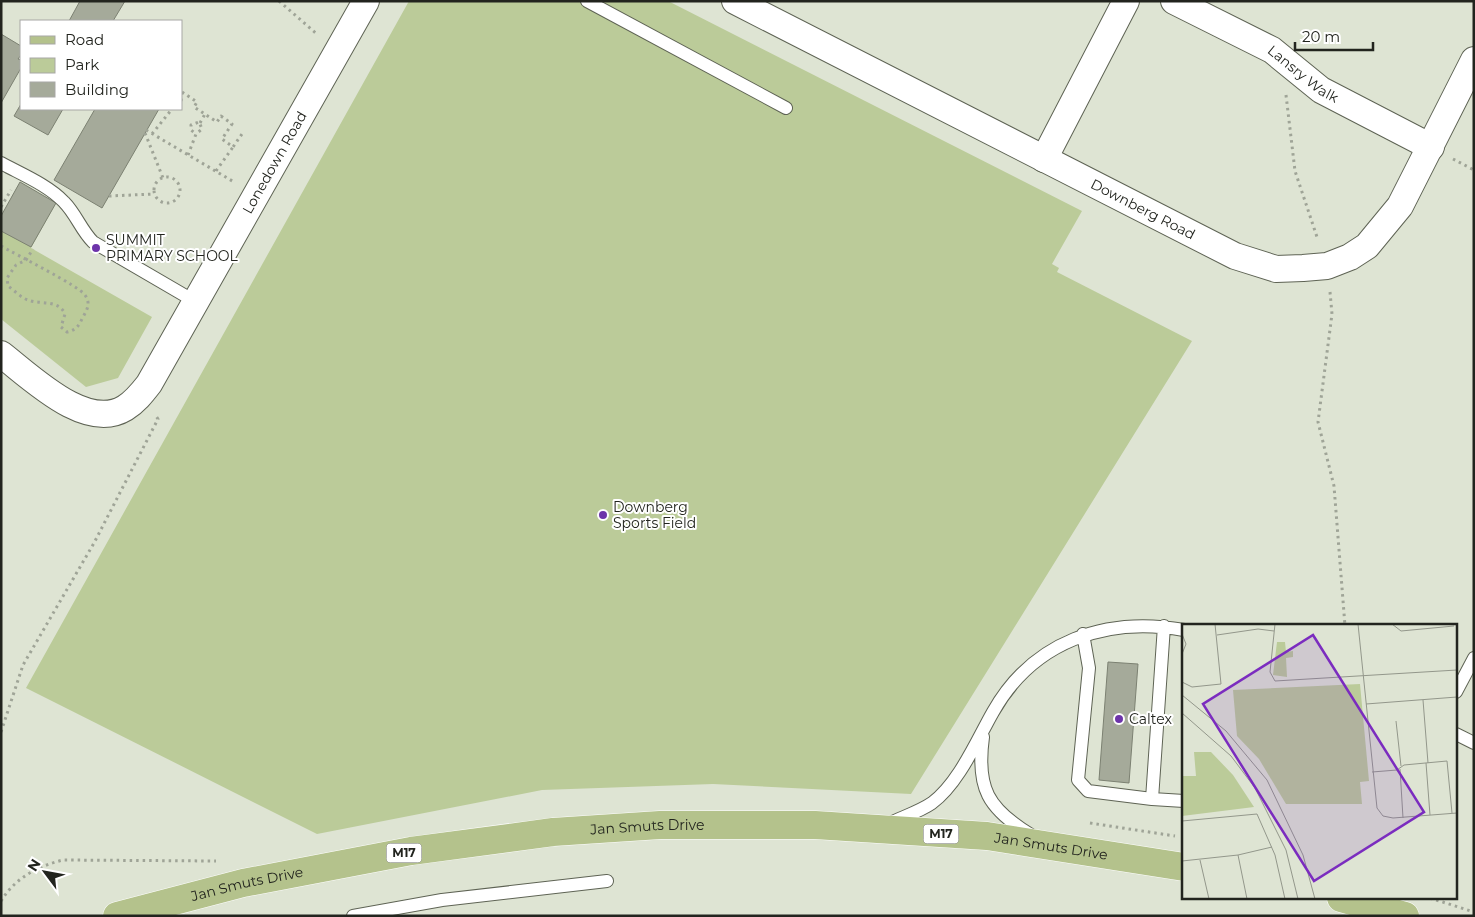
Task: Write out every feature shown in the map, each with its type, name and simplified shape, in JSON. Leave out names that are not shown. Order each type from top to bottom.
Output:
[{"type":"main road","name":"Jan Smuts Drive","points":[[117,916],[243,883],[411,851],[553,832],[697,824],[815,825],[987,836],[1182,867]]},
{"type":"main road","points":[[1347,900],[1405,916]]},
{"type":"street","name":"Lonedown Road","points":[[1,354],[60,399],[76,408],[98,414],[110,414],[124,409],[142,393],[196,302],[366,1]]},
{"type":"street","name":"Downberg Road","points":[[735,1],[1235,256],[1276,268],[1327,266],[1350,257],[1367,246],[1400,206],[1474,60]]},
{"type":"street","points":[[1044,159],[1126,1]]},
{"type":"street","name":"Lansry Walk","points":[[1174,1],[1280,54],[1321,90],[1431,147]]},
{"type":"lane","points":[[596,3],[786,108]]},
{"type":"lane","points":[[1,163],[61,199],[79,220],[84,233],[93,242],[196,302]]},
{"type":"lane","points":[[876,830],[932,802],[959,772],[984,732],[993,712],[1026,670],[1058,646],[1083,634],[1115,626],[1164,626],[1182,630]]},
{"type":"lane","points":[[1152,799],[1164,626]]},
{"type":"lane","points":[[1083,634],[1089,668],[1078,780],[1088,791],[1182,801]]},
{"type":"lane","points":[[1458,688],[1474,658]]},
{"type":"lane","points":[[984,732],[980,762],[992,804],[1008,821],[1045,844]]},
{"type":"lane","points":[[1458,735],[1474,744]]},
{"type":"lane","points":[[353,916],[442,900],[607,881]]},
{"type":"path","points":[[279,1],[313,32],[340,48]]},
{"type":"path","points":[[1280,54],[1295,171],[1327,266],[1332,314],[1318,422],[1334,486],[1345,624]]},
{"type":"path","points":[[182,92],[197,102],[194,107],[217,122],[221,116],[232,124],[222,139],[233,147]]},
{"type":"path","points":[[152,134],[171,110]]},
{"type":"path","points":[[188,155],[196,134],[202,129],[200,123],[205,114]]},
{"type":"path","points":[[196,134],[191,130],[191,125],[195,122],[200,123]]},
{"type":"path","points":[[163,178],[146,131],[257,195]]},
{"type":"path","points":[[216,171],[244,131]]},
{"type":"path","points":[[163,178],[176,180],[179,186],[178,198],[167,203],[160,202],[154,194],[155,183],[163,178]]},
{"type":"path","points":[[108,196],[154,194]]},
{"type":"path","points":[[1,246],[26,260],[84,293],[88,301],[88,310],[78,327],[72,331],[63,330],[61,327],[65,314],[63,310],[52,303],[28,300],[8,286],[7,278],[16,264],[26,260],[33,249]]},
{"type":"path","points":[[1,732],[23,665],[94,543],[158,419],[142,393]]},
{"type":"path","points":[[1085,822],[1182,838]]},
{"type":"path","points":[[1436,900],[1474,912]]},
{"type":"green space","name":"Downberg Sports Field","points":[[409,1],[668,1],[1082,211],[1052,264],[1059,268],[1057,272],[1192,341],[911,794],[713,784],[542,790],[317,834],[26,688]]},
{"type":"green space","points":[[20,182],[56,203],[31,248],[152,317],[118,378],[86,387],[1,319],[1,216]]},
{"type":"building","points":[[80,1],[125,1],[114,20],[70,20]]},
{"type":"building","points":[[1,34],[20,45],[20,56],[18,59],[20,60],[20,70],[1,103]]},
{"type":"building","points":[[20,106],[20,110],[62,110],[48,135],[14,116]]},
{"type":"building","points":[[94,110],[158,110],[102,208],[54,180]]},
{"type":"building","points":[[20,182],[56,203],[31,247],[1,231],[1,216]]},
{"type":"building","name":"Caltex","points":[[1108,662],[1138,664],[1129,783],[1099,780]]},
{"type":"place","name":"SUMMIT PRIMARY SCHOOL","points":[[96,248]]},
{"type":"place","name":"Downberg Sports Field","points":[[603,515]]},
{"type":"place","name":"Caltex","points":[[1119,719]]}]
